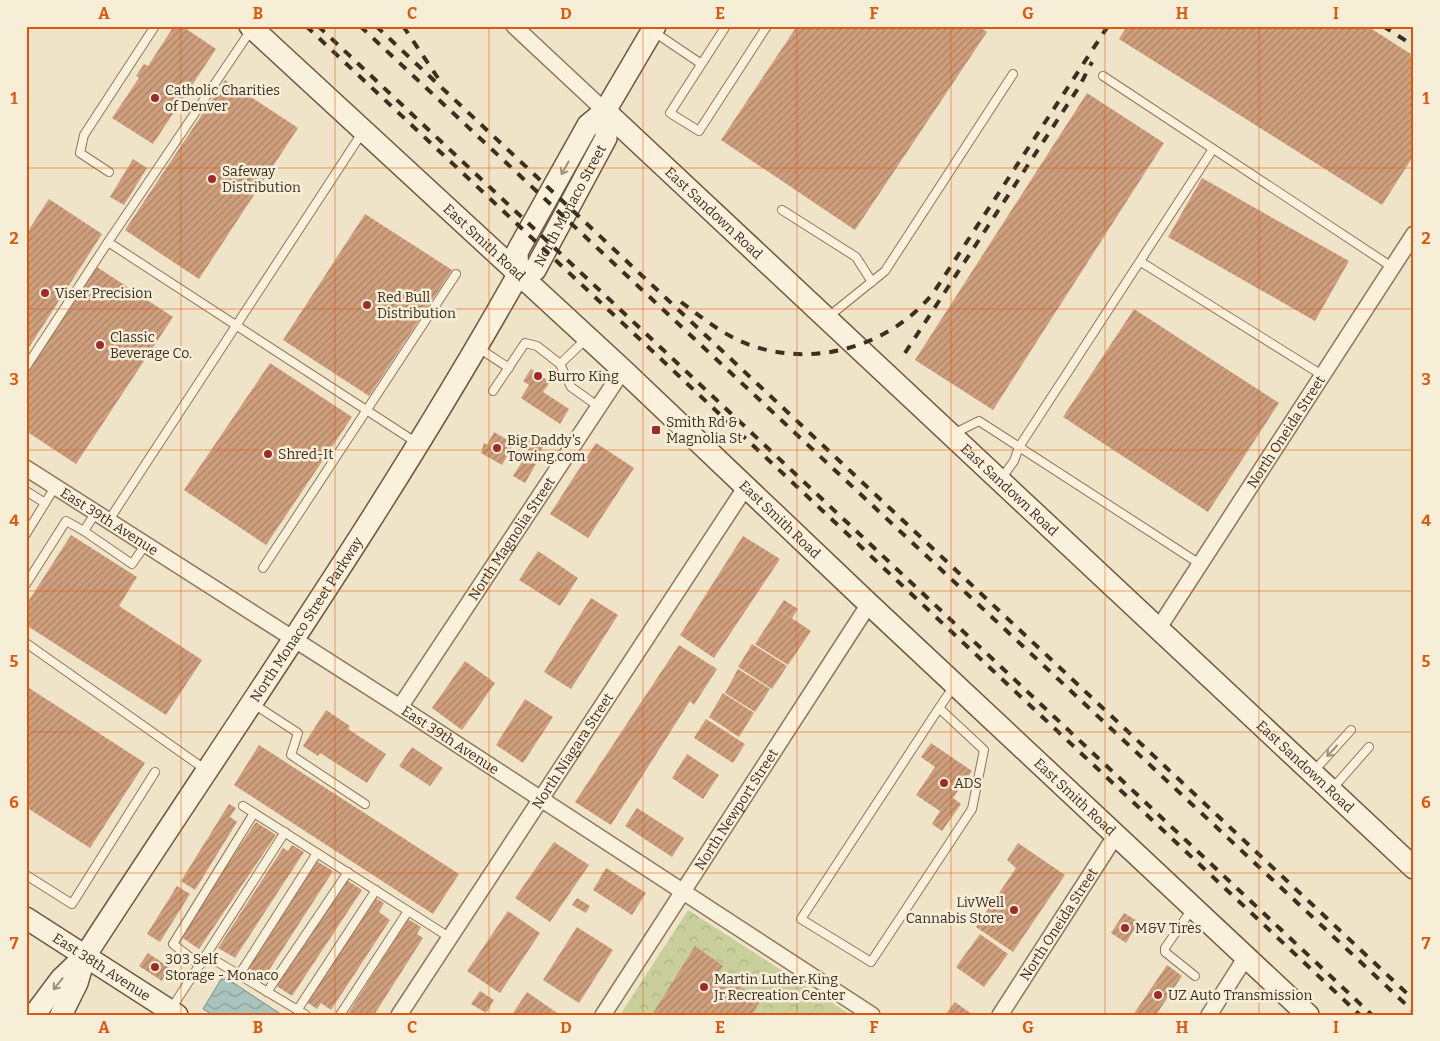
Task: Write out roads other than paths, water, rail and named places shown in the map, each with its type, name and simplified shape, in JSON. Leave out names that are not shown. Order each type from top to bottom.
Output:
[{"type":"street","points":[[514,26],[606,111]]},
{"type":"street","name":"East Smith Road","points":[[251,27],[623,370],[869,604],[1308,1015]]},
{"type":"street","name":"North Monaco Street","points":[[518,275],[517,252],[588,125],[606,111],[654,29]]},
{"type":"street","name":"East Sandown Road","points":[[606,111],[1414,868]]},
{"type":"street","name":"North Oneida Street","points":[[1158,629],[1414,234]]},
{"type":"street","name":"North Monaco Street Parkway","points":[[34,1015],[61,979],[85,956],[419,444],[518,275]]},
{"type":"street","name":"North Magnolia Street","points":[[400,707],[623,370]]},
{"type":"street","name":"East 39th Avenue","points":[[26,468],[400,707],[872,1015]]},
{"type":"street","name":"North Niagara Street","points":[[399,1015],[539,799],[747,486]]},
{"type":"street","name":"North Newport Street","points":[[603,1015],[869,604]]},
{"type":"street","name":"North Oneida Street","points":[[1000,1015],[1116,835]]},
{"type":"street","name":"East 38th Avenue","points":[[26,918],[173,1012]]},
{"type":"street","name":"North Monaco Street Parkway","points":[[61,1015],[77,984],[85,956]]},
{"type":"street","points":[[1209,1015],[1246,957]]},
{"type":"lane","points":[[109,172],[80,154],[84,136],[155,26]]},
{"type":"lane","points":[[726,26],[700,63],[670,113],[699,131],[767,26]]},
{"type":"lane","points":[[26,366],[251,27]]},
{"type":"lane","points":[[654,29],[700,63]]},
{"type":"lane","points":[[826,318],[885,271],[1013,74]]},
{"type":"lane","points":[[1103,76],[1392,267]]},
{"type":"lane","points":[[109,520],[363,131]]},
{"type":"lane","points":[[1000,480],[1014,461],[1019,447],[1213,149]]},
{"type":"lane","points":[[782,210],[856,257],[872,282]]},
{"type":"lane","points":[[108,242],[419,444]]},
{"type":"lane","points":[[1141,262],[1322,375]]},
{"type":"lane","points":[[263,568],[456,274]]},
{"type":"lane","points":[[560,364],[588,338]]},
{"type":"lane","points":[[493,391],[525,343],[537,346],[560,364],[571,387],[599,407]]},
{"type":"lane","points":[[477,347],[509,368]]},
{"type":"lane","points":[[951,435],[979,421],[1200,564]]},
{"type":"lane","points":[[26,534],[55,487]]},
{"type":"lane","points":[[26,491],[45,503]]},
{"type":"lane","points":[[84,532],[96,512]]},
{"type":"lane","points":[[26,584],[66,521],[132,564],[146,544]]},
{"type":"lane","points":[[26,643],[206,770]]},
{"type":"lane","points":[[939,708],[984,750],[972,809],[871,962],[801,919],[939,708],[955,684]]},
{"type":"lane","points":[[250,702],[298,733],[291,755],[365,804]]},
{"type":"lane","points":[[1312,773],[1351,730]]},
{"type":"lane","points":[[1331,790],[1369,747]]},
{"type":"lane","points":[[26,874],[72,904],[155,772]]},
{"type":"lane","points":[[243,806],[449,937]]},
{"type":"lane","points":[[200,965],[173,944],[254,813]]},
{"type":"lane","points":[[173,1012],[206,955],[285,832]]},
{"type":"lane","points":[[239,975],[317,853]]},
{"type":"lane","points":[[267,992],[348,872]]},
{"type":"lane","points":[[298,1009],[376,890]]},
{"type":"lane","points":[[1194,908],[1165,948],[1165,952],[1196,976]]},
{"type":"lane","points":[[340,1015],[408,911]]},
{"type":"lane","points":[[206,955],[306,1015]]},
{"type":"water","points":[[223,976],[282,1015],[213,1015],[203,1009]]},
{"type":"railway","points":[[306,26],[1360,1015]]},
{"type":"railway","points":[[318,26],[1372,1015]]},
{"type":"railway","points":[[360,26],[1414,1012]]},
{"type":"railway","points":[[376,26],[1414,1000]]},
{"type":"railway","points":[[403,26],[438,78]]},
{"type":"railway","points":[[681,302],[735,339],[780,353],[830,352],[877,338],[898,325],[917,310],[934,292],[1108,26]]},
{"type":"railway","points":[[1383,26],[1414,46]]},
{"type":"railway","points":[[905,353],[1079,87],[1092,62]]},
{"type":"place","name":"Catholic Charities of Denver","points":[[155,98]]},
{"type":"place","name":"Safeway Distribution","points":[[212,179]]},
{"type":"place","name":"Viser Precision","points":[[45,293]]},
{"type":"place","name":"Red Bull Distribution","points":[[367,305]]},
{"type":"place","name":"Classic Beverage Co.","points":[[100,345]]},
{"type":"place","name":"Burro King","points":[[538,376]]},
{"type":"place","name":"Smith Rd & Magnolia St","points":[[656,430]]},
{"type":"place","name":"Big Daddy's Towing.com","points":[[497,448]]},
{"type":"place","name":"Shred-It","points":[[268,454]]},
{"type":"place","name":"ADS","points":[[944,783]]},
{"type":"place","name":"LivWell Cannabis Store","points":[[1014,910]]},
{"type":"place","name":"M&V Tires","points":[[1125,928]]},
{"type":"place","name":"303 Self Storage - Monaco","points":[[155,967]]},
{"type":"place","name":"Martin Luther King Jr Recreation Center","points":[[704,987]]},
{"type":"place","name":"UZ Auto Transmission","points":[[1158,995]]}]
